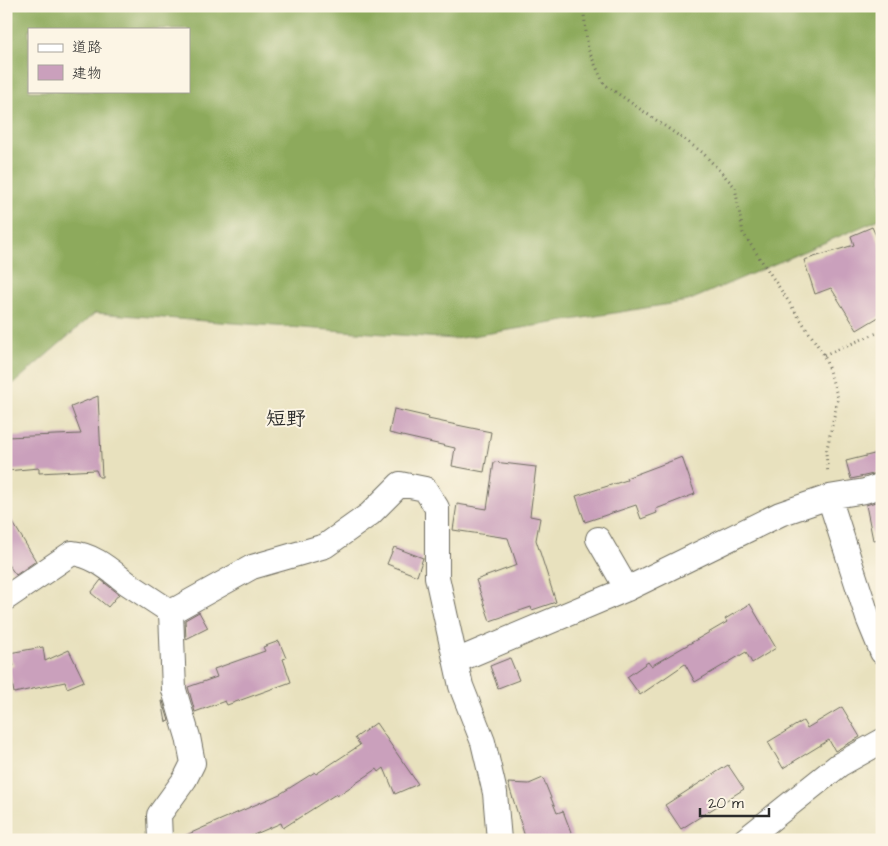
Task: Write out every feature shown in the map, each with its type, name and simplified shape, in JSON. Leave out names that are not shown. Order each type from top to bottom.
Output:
[{"type":"street","points":[[170,612],[252,567],[325,546],[370,514],[400,484],[425,489],[437,508],[438,577],[461,686],[484,742],[495,794],[498,840]]},
{"type":"street","points":[[456,661],[627,589],[780,514],[829,497],[882,486]]},
{"type":"street","points":[[829,497],[868,618],[882,652]]},
{"type":"street","points":[[598,540],[627,589]]},
{"type":"street","points":[[6,598],[72,553],[80,554],[108,567],[126,582],[170,612]]},
{"type":"street","points":[[160,840],[159,815],[185,779],[192,762],[188,737],[174,690],[170,612]]},
{"type":"street","points":[[745,840],[839,765],[882,741]]},
{"type":"path","points":[[583,6],[588,49],[604,84],[702,152],[735,187],[743,232],[824,355],[838,398],[826,452],[829,497]]},
{"type":"path","points":[[824,355],[882,331]]},
{"type":"green space","points":[[6,6],[882,6],[882,218],[688,301],[454,339],[95,313],[6,390]]},
{"type":"building","points":[[872,227],[882,248],[882,315],[857,330],[831,288],[815,294],[804,260],[854,245],[851,236]]},
{"type":"building","points":[[98,396],[102,477],[99,477],[96,470],[39,473],[39,468],[6,471],[6,437],[81,434],[71,407]]},
{"type":"building","points":[[394,409],[429,417],[428,419],[491,432],[484,472],[452,466],[455,448],[389,433]]},
{"type":"building","points":[[882,452],[882,472],[851,479],[846,461]]},
{"type":"building","points":[[682,457],[695,494],[656,509],[657,513],[641,519],[636,505],[585,522],[576,496],[627,480],[626,478]]},
{"type":"building","points":[[494,462],[536,467],[530,516],[540,518],[536,540],[556,602],[532,610],[531,607],[490,621],[476,580],[517,565],[508,538],[453,530],[457,504],[487,509]]},
{"type":"building","points":[[882,500],[882,539],[873,540],[866,505]]},
{"type":"building","points":[[6,511],[36,561],[16,575],[6,562]]},
{"type":"building","points":[[394,547],[423,558],[417,576],[387,564]]},
{"type":"building","points":[[101,580],[119,594],[108,607],[91,593]]},
{"type":"building","points":[[750,604],[776,648],[752,663],[746,652],[695,682],[685,664],[640,695],[627,677],[648,662],[651,666],[727,622],[725,619]]},
{"type":"building","points":[[199,612],[208,628],[186,639],[185,620]]},
{"type":"building","points":[[279,641],[286,658],[283,659],[291,682],[227,705],[225,701],[195,712],[188,687],[217,677],[214,669],[265,651],[263,647]]},
{"type":"building","points":[[43,647],[45,661],[69,650],[84,681],[67,688],[65,682],[14,693],[9,667],[14,666],[9,653]]},
{"type":"building","points":[[510,658],[519,680],[498,688],[490,666]]},
{"type":"building","points":[[162,701],[169,721],[166,722]]},
{"type":"building","points":[[842,707],[860,737],[835,751],[829,740],[783,768],[768,742],[803,721],[807,728]]},
{"type":"building","points":[[376,723],[418,784],[395,794],[384,768],[379,772],[377,769],[337,796],[336,794],[283,828],[281,823],[242,840],[175,840],[280,794],[315,772],[316,774],[360,745],[355,738]]},
{"type":"building","points":[[728,765],[744,789],[681,829],[665,805]]},
{"type":"building","points":[[543,778],[557,813],[563,811],[574,840],[526,840],[508,783],[529,784]]},
{"type":"district","name":"短野","points":[[286,419]]}]
